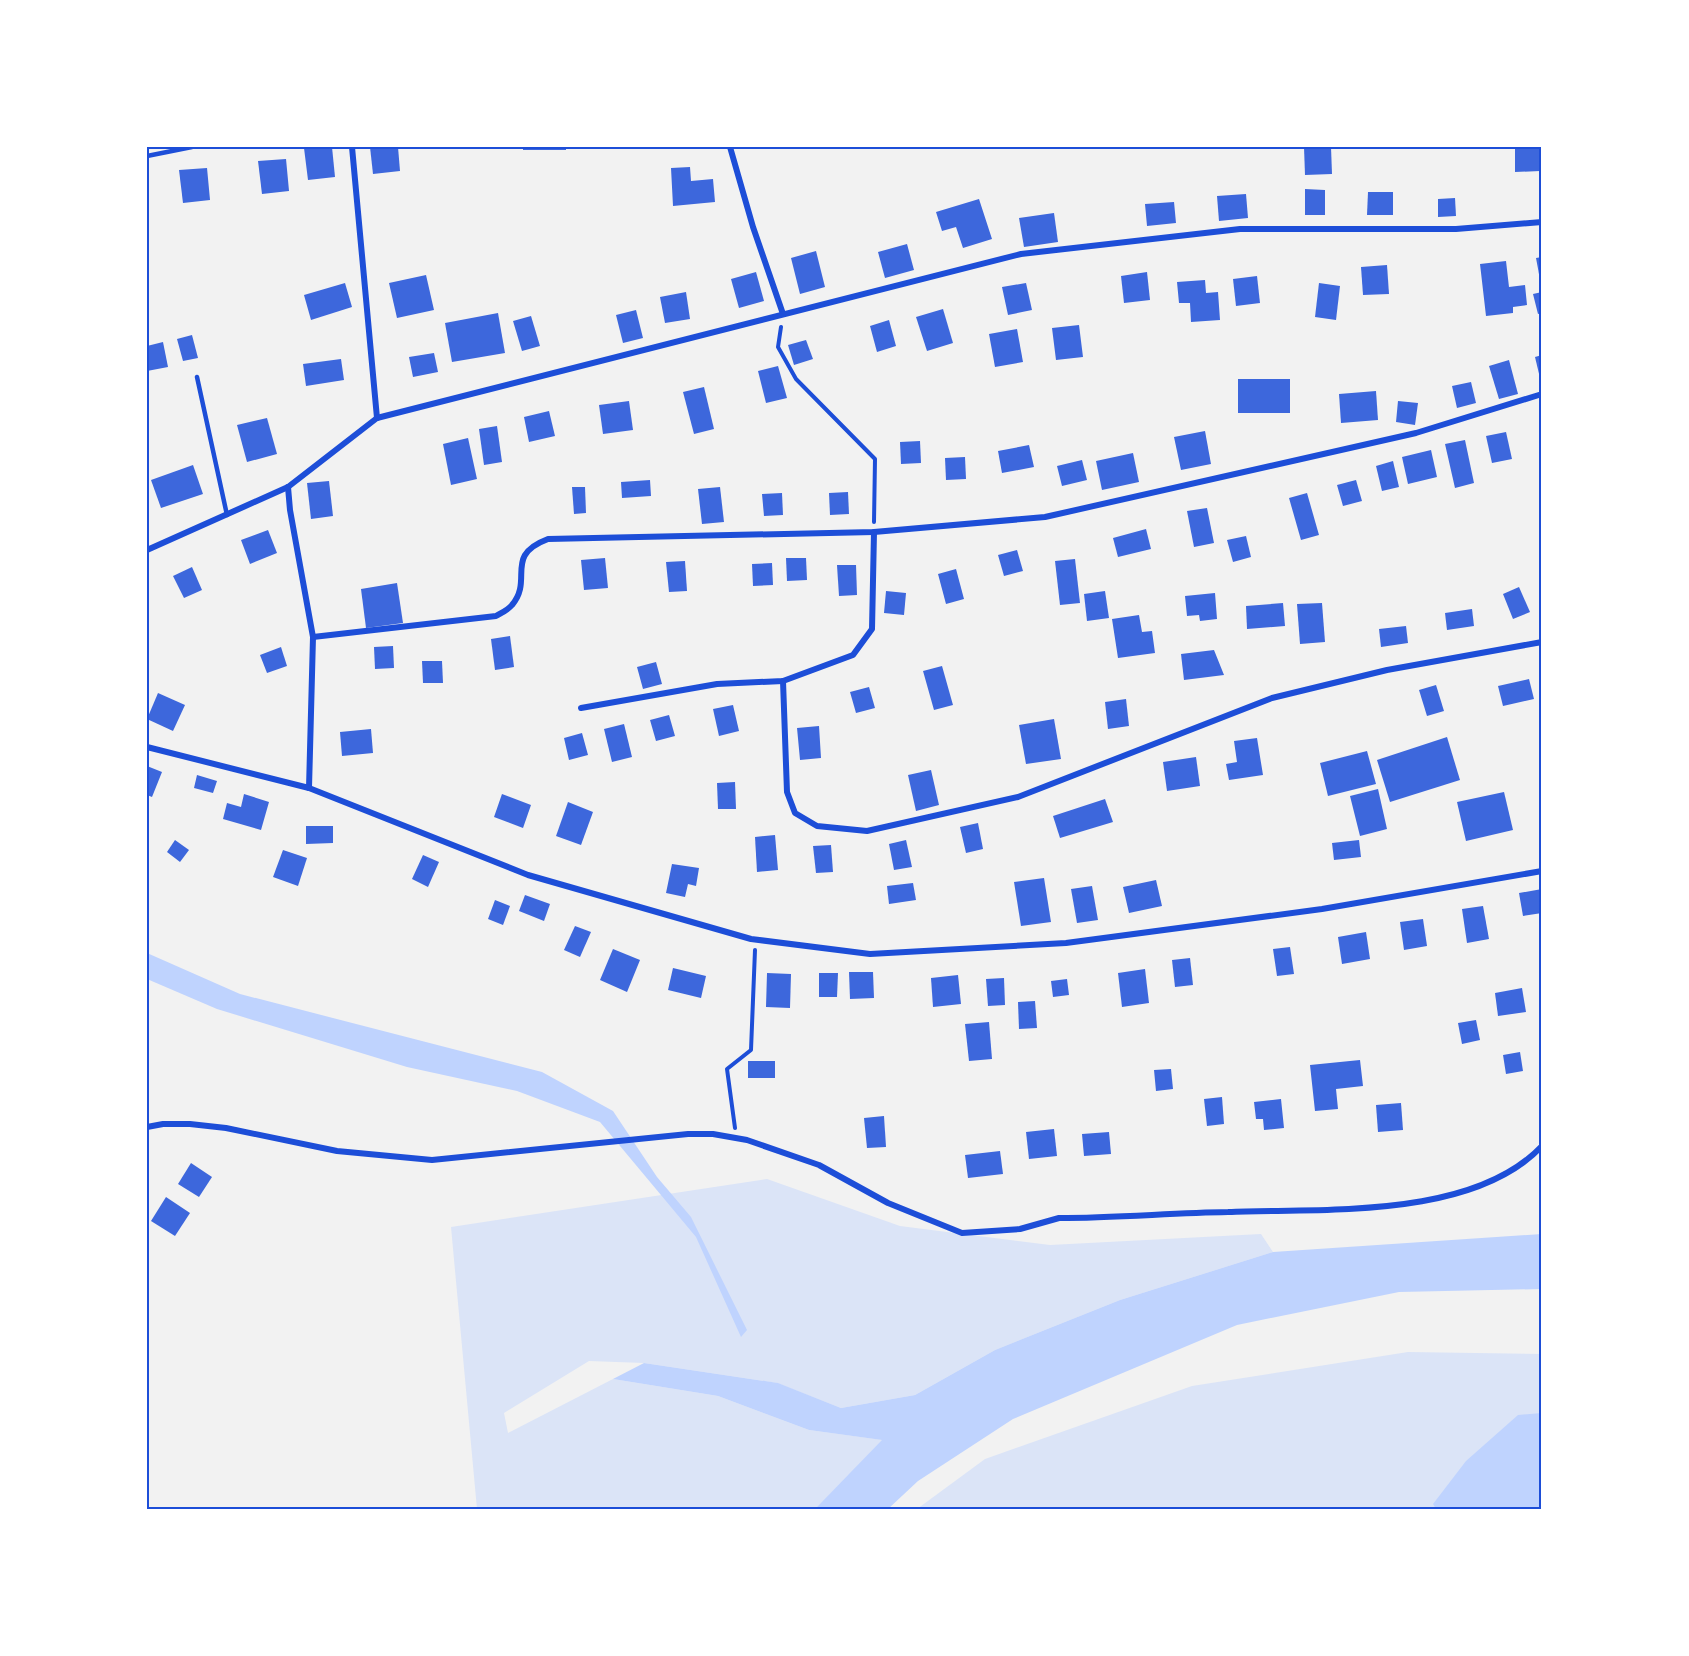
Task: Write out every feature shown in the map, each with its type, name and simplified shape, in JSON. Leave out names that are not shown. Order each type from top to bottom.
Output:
[{"type":"street","points":[[352,147],[377,418]]},
{"type":"street","points":[[730,147],[753,227],[783,314]]},
{"type":"street","points":[[147,550],[288,487],[377,418],[1021,254],[1240,229],[1456,229],[1542,222]]},
{"type":"street","points":[[313,637],[496,616],[512,606],[520,590],[522,560],[532,545],[549,539],[874,532],[1045,517],[1416,433],[1542,394]]},
{"type":"street","points":[[288,487],[290,510],[313,637],[309,788]]},
{"type":"street","points":[[581,708],[717,684],[783,681],[853,656],[872,629],[874,532]]},
{"type":"street","points":[[783,681],[787,792],[795,813],[817,826],[867,831],[1018,796],[1272,698],[1387,670],[1542,642]]},
{"type":"street","points":[[147,747],[309,788],[528,875],[756,940],[870,954],[1066,943],[1322,909],[1542,871]]},
{"type":"street","points":[[147,1127],[164,1124],[190,1124],[225,1128],[337,1151],[432,1160],[688,1134],[713,1134],[747,1140],[819,1165],[888,1203],[962,1233],[1020,1229],[1059,1218],[1393,1207],[1476,1188],[1527,1161],[1542,1146]]},
{"type":"lane","points":[[147,156],[192,147]]},
{"type":"lane","points":[[197,376],[227,515]]},
{"type":"path","points":[[783,314],[778,347],[796,380],[875,459],[874,532]]},
{"type":"path","points":[[736,1138],[727,1069],[751,1050],[756,940]]},
{"type":"shaded area","points":[[767,1179],[900,1226],[1050,1245],[1261,1234],[1273,1252],[1120,1300],[995,1350],[915,1395],[841,1408],[777,1383],[644,1363],[589,1361],[504,1413],[508,1433],[613,1379],[718,1396],[809,1430],[883,1440],[815,1509],[477,1509],[451,1227]]},
{"type":"shaded area","points":[[1408,1352],[1542,1354],[1542,1509],[917,1509],[985,1459],[1192,1386]]},
{"type":"water","points":[[147,953],[240,994],[542,1072],[613,1111],[657,1177],[691,1217],[747,1330],[741,1337],[696,1237],[600,1122],[517,1091],[407,1067],[217,1009],[147,979]]},
{"type":"water","points":[[1542,1234],[1542,1289],[1399,1292],[1237,1325],[1013,1419],[918,1481],[888,1509],[815,1509],[882,1440],[809,1430],[718,1396],[613,1379],[644,1363],[778,1383],[841,1408],[915,1395],[995,1350],[1120,1300],[1273,1252]]},
{"type":"water","points":[[1542,1413],[1542,1509],[1436,1509],[1433,1504],[1466,1461],[1518,1415]]},
{"type":"building","points":[[332,147],[335,177],[308,180],[304,148]]},
{"type":"building","points":[[370,147],[398,147],[400,171],[373,174]]},
{"type":"building","points":[[523,147],[566,147],[566,150],[523,150]]},
{"type":"building","points":[[1304,147],[1331,147],[1332,174],[1305,175]]},
{"type":"building","points":[[1515,147],[1540,147],[1540,171],[1515,172]]},
{"type":"building","points":[[286,159],[289,191],[262,194],[258,161]]},
{"type":"building","points":[[690,167],[691,181],[713,179],[715,202],[673,206],[671,168]]},
{"type":"building","points":[[207,168],[210,200],[183,203],[179,170]]},
{"type":"building","points":[[1305,189],[1325,190],[1325,215],[1305,215]]},
{"type":"building","points":[[1368,192],[1393,192],[1393,215],[1367,215]]},
{"type":"building","points":[[1246,194],[1248,218],[1219,221],[1217,196]]},
{"type":"building","points":[[1455,198],[1456,216],[1438,217],[1438,199]]},
{"type":"building","points":[[979,199],[992,239],[963,248],[956,227],[942,231],[936,212]]},
{"type":"building","points":[[1174,202],[1176,223],[1147,226],[1145,204]]},
{"type":"building","points":[[1054,213],[1058,242],[1024,247],[1019,218]]},
{"type":"building","points":[[907,244],[914,270],[885,278],[878,252]]},
{"type":"building","points":[[816,251],[825,287],[800,294],[791,258]]},
{"type":"building","points":[[1542,257],[1542,285],[1541,285],[1536,258]]},
{"type":"building","points":[[1506,261],[1509,287],[1525,285],[1527,305],[1513,307],[1513,313],[1486,316],[1480,264]]},
{"type":"building","points":[[1387,265],[1389,294],[1363,295],[1361,267]]},
{"type":"building","points":[[756,272],[764,301],[739,308],[731,279]]},
{"type":"building","points":[[1147,272],[1150,300],[1124,303],[1121,276]]},
{"type":"building","points":[[426,275],[434,310],[397,318],[389,283]]},
{"type":"building","points":[[1257,276],[1260,303],[1236,306],[1233,279]]},
{"type":"building","points":[[1205,280],[1206,293],[1218,292],[1220,320],[1191,322],[1190,303],[1179,303],[1177,282]]},
{"type":"building","points":[[345,283],[352,307],[311,320],[304,295]]},
{"type":"building","points":[[1026,283],[1032,310],[1008,315],[1002,287]]},
{"type":"building","points":[[1319,283],[1340,286],[1336,320],[1315,317]]},
{"type":"building","points":[[686,292],[690,319],[665,323],[660,297]]},
{"type":"building","points":[[1542,292],[1542,313],[1538,314],[1533,294]]},
{"type":"building","points":[[943,309],[953,343],[927,351],[916,317]]},
{"type":"building","points":[[636,310],[643,338],[623,343],[616,315]]},
{"type":"building","points":[[498,313],[505,353],[452,362],[445,323]]},
{"type":"building","points":[[531,316],[540,346],[522,351],[513,321]]},
{"type":"building","points":[[889,320],[896,346],[877,352],[870,326]]},
{"type":"building","points":[[1079,325],[1083,357],[1056,360],[1052,328]]},
{"type":"building","points":[[1017,329],[1023,362],[995,367],[989,334]]},
{"type":"building","points":[[192,335],[198,358],[183,361],[177,339]]},
{"type":"building","points":[[806,340],[813,359],[794,365],[788,345]]},
{"type":"building","points":[[163,342],[168,367],[147,371],[147,346]]},
{"type":"building","points":[[434,353],[438,372],[413,377],[409,357]]},
{"type":"building","points":[[1542,355],[1542,378],[1540,378],[1535,357]]},
{"type":"building","points":[[341,359],[344,380],[306,386],[303,364]]},
{"type":"building","points":[[1509,360],[1518,394],[1499,399],[1489,366]]},
{"type":"building","points":[[778,366],[787,398],[766,403],[758,371]]},
{"type":"building","points":[[1238,379],[1290,379],[1290,413],[1238,413]]},
{"type":"building","points":[[1471,382],[1476,403],[1457,408],[1452,386]]},
{"type":"building","points":[[704,387],[714,429],[694,434],[683,392]]},
{"type":"building","points":[[1376,391],[1378,420],[1341,423],[1339,394]]},
{"type":"building","points":[[629,401],[633,430],[603,434],[599,405]]},
{"type":"building","points":[[1398,401],[1418,403],[1415,425],[1396,422]]},
{"type":"building","points":[[549,411],[555,436],[529,442],[524,417]]},
{"type":"building","points":[[267,418],[277,454],[247,462],[237,425]]},
{"type":"building","points":[[497,426],[502,462],[484,465],[479,429]]},
{"type":"building","points":[[1205,431],[1211,464],[1181,470],[1174,437]]},
{"type":"building","points":[[1506,432],[1512,459],[1492,463],[1486,436]]},
{"type":"building","points":[[468,438],[477,479],[451,485],[443,444]]},
{"type":"building","points":[[1465,440],[1474,483],[1455,488],[1445,444]]},
{"type":"building","points":[[920,441],[921,463],[901,464],[900,442]]},
{"type":"building","points":[[1029,445],[1034,467],[1002,473],[998,451]]},
{"type":"building","points":[[1431,450],[1437,477],[1408,484],[1402,457]]},
{"type":"building","points":[[1133,453],[1139,482],[1102,490],[1096,461]]},
{"type":"building","points":[[965,457],[966,479],[946,480],[945,458]]},
{"type":"building","points":[[1082,460],[1087,480],[1062,486],[1057,466]]},
{"type":"building","points":[[1393,461],[1399,487],[1382,491],[1376,466]]},
{"type":"building","points":[[193,465],[203,494],[161,508],[151,480]]},
{"type":"building","points":[[650,480],[651,496],[622,498],[621,482]]},
{"type":"building","points":[[1356,480],[1362,501],[1343,506],[1337,485]]},
{"type":"building","points":[[329,481],[333,516],[311,519],[307,483]]},
{"type":"building","points":[[572,487],[585,487],[586,513],[574,514]]},
{"type":"building","points":[[720,487],[724,522],[702,524],[698,489]]},
{"type":"building","points":[[848,492],[849,514],[830,515],[829,493]]},
{"type":"building","points":[[782,493],[783,515],[764,516],[762,494]]},
{"type":"building","points":[[1307,493],[1319,535],[1301,540],[1289,498]]},
{"type":"building","points":[[1207,508],[1214,543],[1194,547],[1187,511]]},
{"type":"building","points":[[1146,529],[1151,549],[1118,557],[1113,538]]},
{"type":"building","points":[[268,530],[277,553],[250,564],[241,540]]},
{"type":"building","points":[[1246,536],[1251,557],[1233,562],[1227,540]]},
{"type":"building","points":[[1017,550],[1023,571],[1004,576],[998,555]]},
{"type":"building","points":[[605,558],[608,588],[584,590],[581,560]]},
{"type":"building","points":[[786,558],[806,558],[807,580],[787,581]]},
{"type":"building","points":[[1075,559],[1080,603],[1060,605],[1055,561]]},
{"type":"building","points":[[685,561],[687,591],[669,592],[666,562]]},
{"type":"building","points":[[772,563],[773,585],[753,586],[752,564]]},
{"type":"building","points":[[837,565],[856,565],[857,595],[839,596]]},
{"type":"building","points":[[192,567],[202,590],[184,598],[173,576]]},
{"type":"building","points":[[956,569],[964,599],[946,604],[938,574]]},
{"type":"building","points":[[397,583],[403,623],[366,628],[361,589]]},
{"type":"building","points":[[1519,587],[1530,612],[1513,619],[1503,594]]},
{"type":"building","points":[[886,591],[906,593],[904,615],[884,613]]},
{"type":"building","points":[[1105,591],[1109,618],[1087,621],[1084,594]]},
{"type":"building","points":[[1215,593],[1217,619],[1200,621],[1199,615],[1187,616],[1185,596]]},
{"type":"building","points":[[1283,603],[1285,626],[1247,629],[1246,606]]},
{"type":"building","points":[[1322,603],[1325,642],[1300,644],[1297,604]]},
{"type":"building","points":[[1472,609],[1474,626],[1447,630],[1445,613]]},
{"type":"building","points":[[1139,615],[1142,632],[1152,631],[1155,653],[1118,658],[1112,619]]},
{"type":"building","points":[[1406,626],[1408,643],[1381,647],[1379,629]]},
{"type":"building","points":[[510,636],[514,667],[495,670],[491,639]]},
{"type":"building","points":[[393,646],[394,668],[375,669],[374,647]]},
{"type":"building","points":[[281,647],[287,666],[267,673],[260,655]]},
{"type":"building","points":[[1214,650],[1224,675],[1184,680],[1181,654]]},
{"type":"building","points":[[422,661],[442,661],[443,683],[423,683]]},
{"type":"building","points":[[656,662],[662,684],[643,689],[637,667]]},
{"type":"building","points":[[942,666],[953,705],[934,710],[923,671]]},
{"type":"building","points":[[1529,679],[1534,699],[1503,706],[1498,686]]},
{"type":"building","points":[[1436,685],[1444,711],[1427,716],[1419,690]]},
{"type":"building","points":[[869,687],[875,708],[856,713],[850,692]]},
{"type":"building","points":[[158,693],[185,705],[173,731],[147,719]]},
{"type":"building","points":[[1126,699],[1129,726],[1108,729],[1105,702]]},
{"type":"building","points":[[733,705],[739,731],[719,736],[713,709]]},
{"type":"building","points":[[669,715],[675,736],[656,741],[650,720]]},
{"type":"building","points":[[1054,719],[1061,759],[1026,764],[1019,725]]},
{"type":"building","points":[[624,724],[632,757],[612,762],[604,729]]},
{"type":"building","points":[[819,726],[821,758],[800,760],[797,728]]},
{"type":"building","points":[[371,729],[373,753],[342,756],[340,732]]},
{"type":"building","points":[[582,733],[588,755],[569,760],[564,738]]},
{"type":"building","points":[[1447,737],[1460,780],[1390,802],[1377,760]]},
{"type":"building","points":[[1257,738],[1263,775],[1229,780],[1226,764],[1237,762],[1234,741]]},
{"type":"building","points":[[1367,751],[1376,784],[1328,796],[1320,763]]},
{"type":"building","points":[[1196,757],[1200,786],[1167,791],[1163,762]]},
{"type":"building","points":[[147,766],[162,772],[152,797],[147,795]]},
{"type":"building","points":[[931,770],[939,805],[916,811],[908,775]]},
{"type":"building","points":[[197,775],[217,781],[213,793],[194,788]]},
{"type":"building","points":[[735,782],[736,809],[718,809],[717,783]]},
{"type":"building","points":[[1378,789],[1387,829],[1360,836],[1350,796]]},
{"type":"building","points":[[1504,792],[1513,830],[1466,841],[1457,802]]},
{"type":"building","points":[[244,794],[269,802],[261,830],[223,819],[227,803],[241,807]]},
{"type":"building","points":[[502,794],[531,805],[523,828],[494,817]]},
{"type":"building","points":[[1105,799],[1113,822],[1060,838],[1053,816]]},
{"type":"building","points":[[568,802],[593,812],[581,845],[556,836]]},
{"type":"building","points":[[978,823],[983,849],[966,853],[960,827]]},
{"type":"building","points":[[306,826],[333,826],[333,843],[306,844]]},
{"type":"building","points":[[775,835],[778,870],[757,872],[755,837]]},
{"type":"building","points":[[175,840],[189,850],[180,862],[167,852]]},
{"type":"building","points":[[906,840],[912,867],[894,870],[889,844]]},
{"type":"building","points":[[1359,840],[1361,857],[1334,860],[1332,843]]},
{"type":"building","points":[[831,845],[833,872],[816,873],[813,846]]},
{"type":"building","points":[[283,850],[307,858],[298,886],[273,877]]},
{"type":"building","points":[[423,855],[439,862],[428,887],[412,879]]},
{"type":"building","points":[[672,864],[699,868],[696,886],[688,884],[685,897],[666,893]]},
{"type":"building","points":[[1044,878],[1051,922],[1021,926],[1014,882]]},
{"type":"building","points":[[1156,880],[1162,906],[1129,913],[1123,887]]},
{"type":"building","points":[[913,883],[916,900],[889,904],[887,886]]},
{"type":"building","points":[[1092,886],[1098,920],[1077,923],[1071,889]]},
{"type":"building","points":[[1542,889],[1542,913],[1523,916],[1519,893]]},
{"type":"building","points":[[525,895],[550,904],[544,921],[519,911]]},
{"type":"building","points":[[495,900],[510,906],[503,925],[488,919]]},
{"type":"building","points":[[1483,906],[1489,939],[1467,943],[1462,909]]},
{"type":"building","points":[[1423,919],[1427,946],[1404,950],[1400,922]]},
{"type":"building","points":[[575,926],[591,932],[580,957],[564,950]]},
{"type":"building","points":[[1366,932],[1370,959],[1342,964],[1338,937]]},
{"type":"building","points":[[1290,947],[1294,974],[1277,976],[1273,949]]},
{"type":"building","points":[[613,949],[640,960],[627,992],[600,980]]},
{"type":"building","points":[[1190,958],[1193,985],[1175,987],[1172,960]]},
{"type":"building","points":[[673,968],[706,976],[701,998],[668,990]]},
{"type":"building","points":[[1145,969],[1149,1003],[1122,1007],[1118,973]]},
{"type":"building","points":[[849,972],[873,972],[874,998],[850,999]]},
{"type":"building","points":[[767,973],[791,974],[790,1008],[766,1007]]},
{"type":"building","points":[[819,973],[838,973],[837,997],[819,997]]},
{"type":"building","points":[[958,975],[961,1004],[933,1007],[931,978]]},
{"type":"building","points":[[1004,978],[1005,1005],[988,1006],[986,979]]},
{"type":"building","points":[[1067,979],[1069,995],[1053,997],[1051,981]]},
{"type":"building","points":[[1522,988],[1526,1012],[1498,1016],[1495,993]]},
{"type":"building","points":[[1035,1001],[1037,1028],[1019,1029],[1018,1002]]},
{"type":"building","points":[[1476,1020],[1480,1040],[1462,1044],[1458,1023]]},
{"type":"building","points":[[989,1022],[992,1059],[969,1061],[965,1024]]},
{"type":"building","points":[[1520,1052],[1523,1071],[1506,1074],[1503,1055]]},
{"type":"building","points":[[1360,1060],[1363,1086],[1336,1089],[1338,1109],[1315,1111],[1310,1065]]},
{"type":"building","points":[[748,1061],[775,1061],[775,1078],[748,1078]]},
{"type":"building","points":[[1171,1069],[1173,1089],[1156,1091],[1154,1070]]},
{"type":"building","points":[[1222,1097],[1224,1124],[1207,1126],[1204,1099]]},
{"type":"building","points":[[1281,1099],[1284,1128],[1264,1130],[1263,1119],[1256,1119],[1254,1102]]},
{"type":"building","points":[[1401,1103],[1403,1130],[1378,1132],[1376,1105]]},
{"type":"building","points":[[884,1116],[886,1147],[867,1148],[864,1118]]},
{"type":"building","points":[[1054,1129],[1057,1156],[1029,1159],[1026,1132]]},
{"type":"building","points":[[1109,1132],[1111,1154],[1084,1156],[1082,1134]]},
{"type":"building","points":[[1000,1151],[1003,1174],[968,1178],[965,1155]]},
{"type":"building","points":[[191,1163],[212,1177],[199,1197],[178,1184]]},
{"type":"building","points":[[166,1197],[190,1213],[175,1236],[151,1221]]}]
